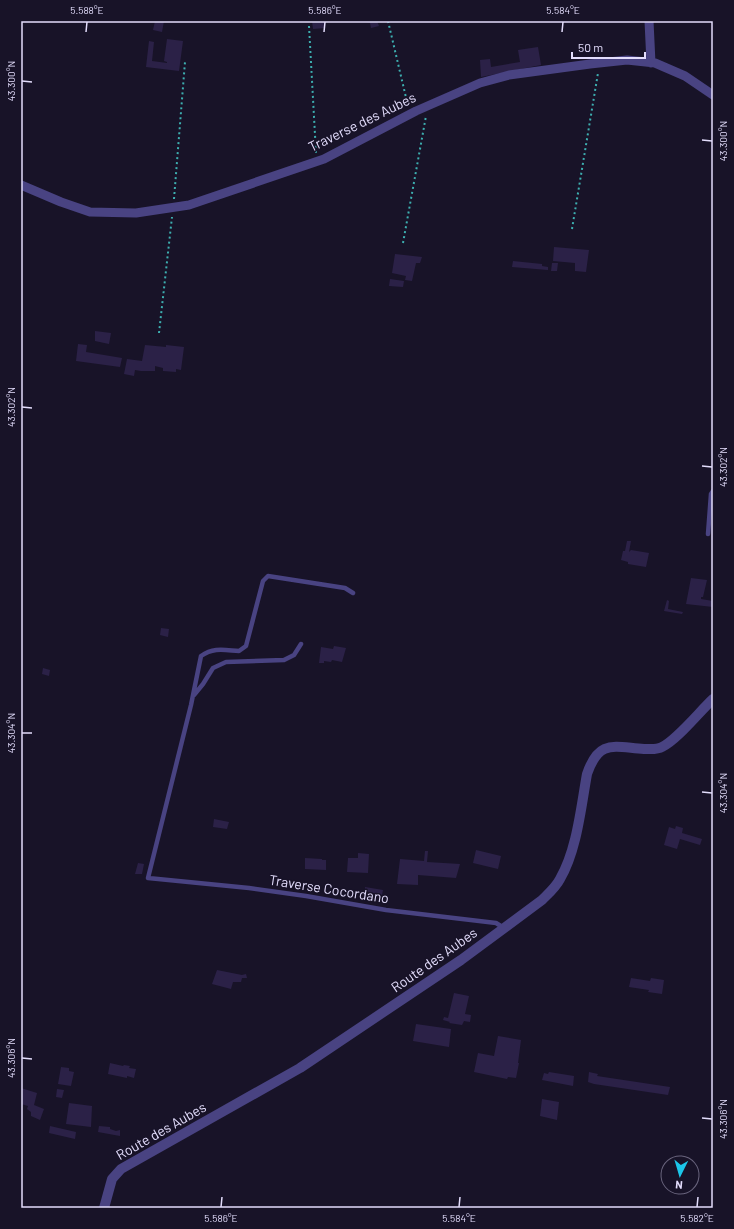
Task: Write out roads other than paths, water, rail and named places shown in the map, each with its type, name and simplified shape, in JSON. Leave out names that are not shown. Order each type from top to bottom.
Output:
[{"type":"street","points":[[649,21],[651,63]]},
{"type":"street","name":"Traverse des Aubes","points":[[21,185],[61,202],[90,212],[136,213],[189,205],[324,159],[428,105],[480,83],[509,76],[600,63],[627,60],[655,63],[684,76],[713,95]]},
{"type":"street","name":"Route des Aubes","points":[[104,1208],[112,1179],[121,1169],[300,1068],[461,960],[542,900],[551,891],[563,874],[572,850],[591,762],[597,754],[602,749],[611,747],[650,749],[660,748],[670,743],[713,698]]},
{"type":"lane","points":[[708,534],[711,494],[713,491]]},
{"type":"lane","points":[[192,696],[201,656],[208,651],[216,649],[239,651],[246,646],[263,581],[268,576],[345,588],[353,593]]},
{"type":"lane","points":[[192,696],[203,684],[213,668],[226,662],[284,660],[294,655],[301,644]]},
{"type":"lane","name":"Traverse Cocordano","points":[[192,696],[148,878],[249,888],[306,896],[386,910],[496,923],[504,928]]}]
